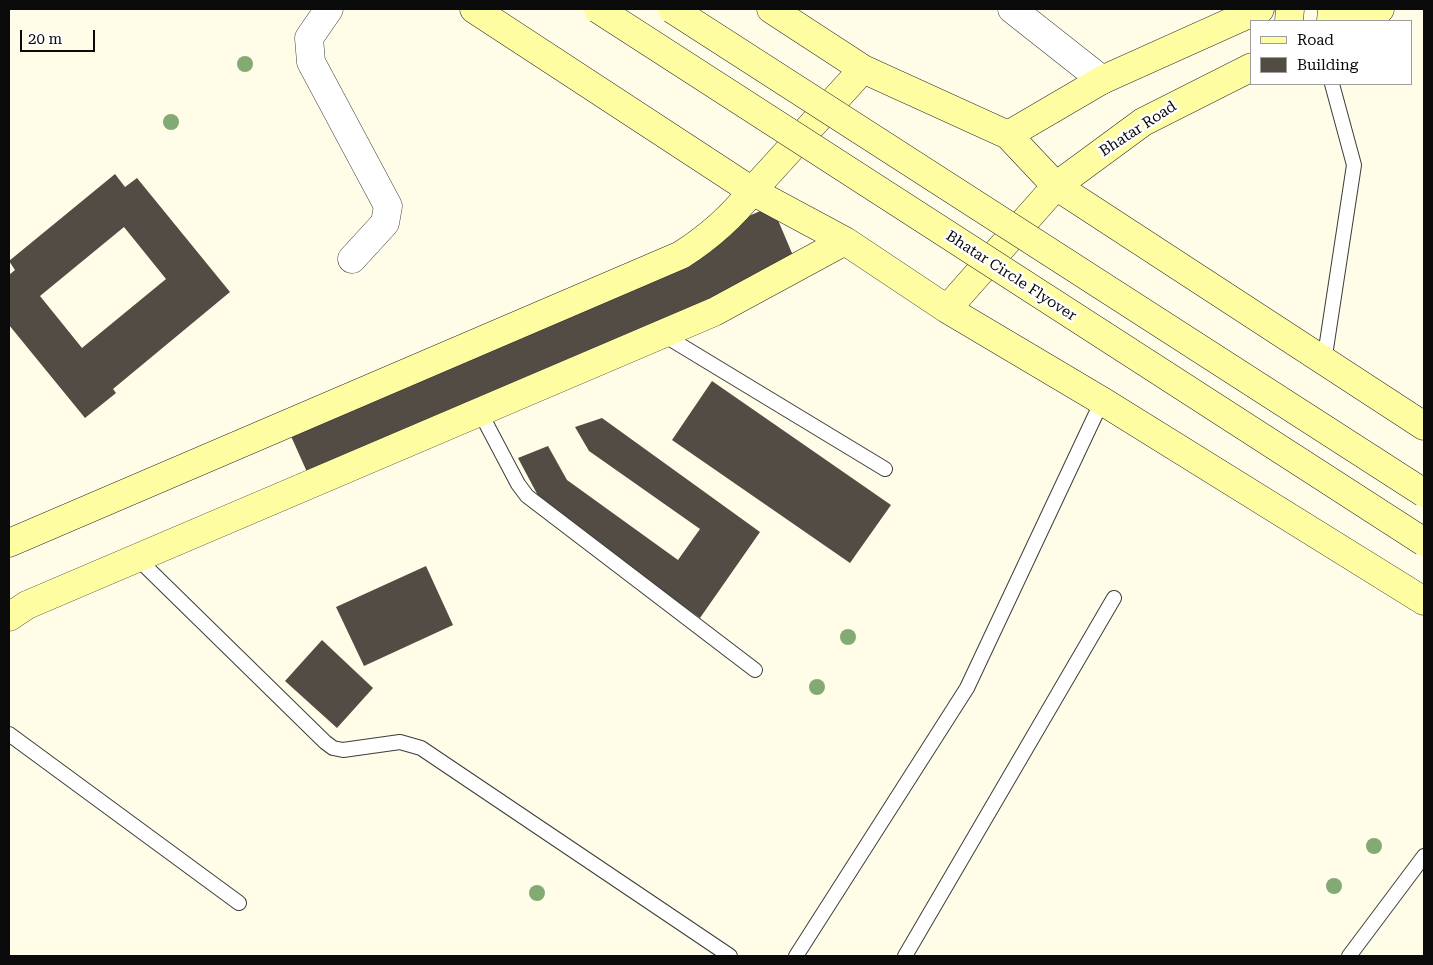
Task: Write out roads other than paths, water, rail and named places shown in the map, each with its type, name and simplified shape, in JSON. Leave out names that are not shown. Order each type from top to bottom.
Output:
[{"type":"main road","points":[[474,9],[752,191],[845,241],[947,309],[1102,401],[1424,601]]},
{"type":"main road","name":"Bhatar Circle Flyover","points":[[598,9],[1424,542]]},
{"type":"main road","points":[[672,9],[1424,493]]},
{"type":"main road","points":[[770,9],[863,69],[1008,135],[1056,186],[1424,426]]},
{"type":"main road","points":[[1008,135],[1102,80],[1260,9]]},
{"type":"main road","points":[[1352,20],[1380,9]]},
{"type":"main road","name":"Bhatar Road","points":[[947,309],[1056,186],[1143,122],[1168,107],[1250,68]]},
{"type":"main road","points":[[9,543],[682,255],[721,226],[863,69]]},
{"type":"main road","points":[[9,617],[27,605],[714,312],[845,241]]},
{"type":"street","points":[[329,9],[309,38],[311,62],[388,206],[385,223],[352,259]]},
{"type":"street","points":[[1012,9],[1102,80]]},
{"type":"lane","points":[[1324,362],[1354,165],[1332,85]]},
{"type":"lane","points":[[662,334],[885,469]]},
{"type":"lane","points":[[796,956],[967,688],[1102,401]]},
{"type":"lane","points":[[480,412],[518,484],[534,502],[755,670]]},
{"type":"lane","points":[[137,558],[333,748],[343,750],[400,742],[421,748],[730,956]]},
{"type":"lane","points":[[904,956],[1114,598]]},
{"type":"lane","points":[[9,734],[239,904]]},
{"type":"lane","points":[[1349,956],[1424,856]]}]
